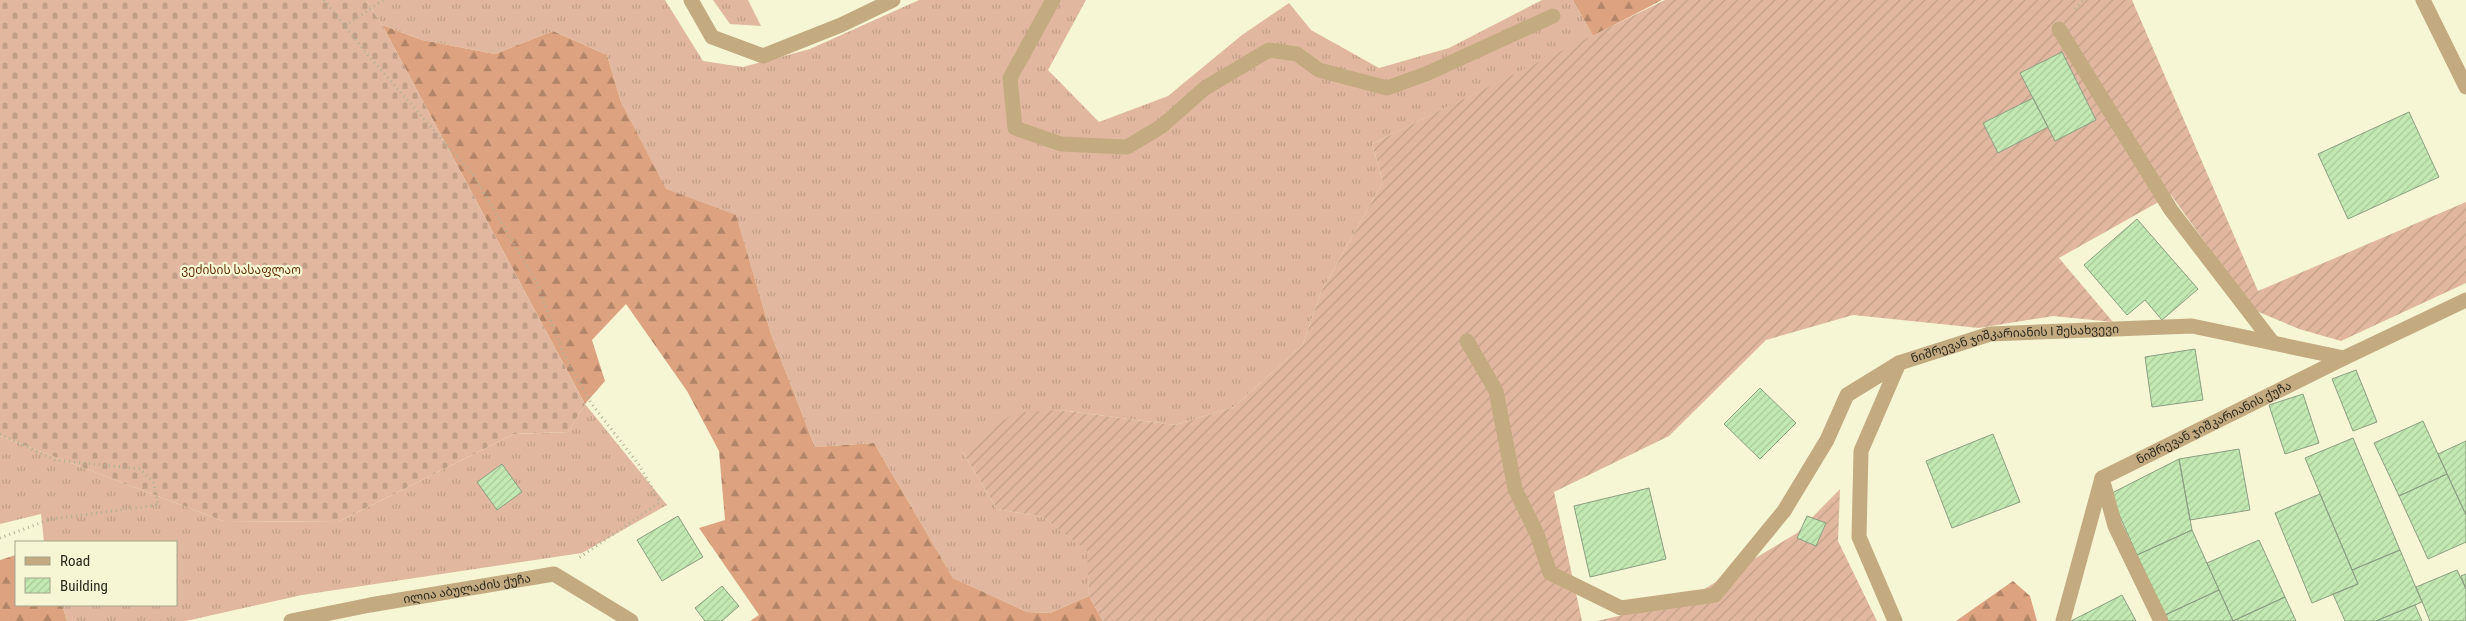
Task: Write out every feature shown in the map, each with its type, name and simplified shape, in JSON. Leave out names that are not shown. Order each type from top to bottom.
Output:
[{"type":"street","points":[[691,0],[712,38],[763,56],[841,25],[893,0]]},
{"type":"street","points":[[1053,0],[1010,78],[1016,128],[1061,144],[1127,147],[1162,126],[1205,88],[1269,50],[1297,54],[1319,70],[1387,88],[1426,74],[1553,16]]},
{"type":"street","points":[[2423,0],[2466,87]]},
{"type":"street","points":[[2058,29],[2170,210],[2273,343]]},
{"type":"street","name":"ნიშრევან ჯიშკარიანის ქუჩა","points":[[2102,478],[2466,300]]},
{"type":"street","name":"ნიშრევან ჯიშკარიანის I შესახვევი","points":[[1895,618],[1859,537],[1861,451],[1899,363],[1990,334],[2192,326],[2344,358]]},
{"type":"street","points":[[1467,341],[1496,391],[1515,489],[1537,534],[1550,573],[1621,608],[1716,595],[1784,510],[1827,440],[1847,395],[1899,363]]},
{"type":"street","points":[[2063,621],[2102,478]]},
{"type":"street","points":[[2102,478],[2115,526],[2161,621]]},
{"type":"street","points":[[554,574],[631,621]]},
{"type":"street","name":"ილია აბულაძის ქუჩა","points":[[291,621],[370,605],[554,574]]},
{"type":"path","points":[[324,0],[473,175],[536,281],[563,353],[591,403],[638,465],[660,502],[554,574]]},
{"type":"path","points":[[345,26],[383,0]]},
{"type":"path","points":[[0,434],[55,460],[140,469],[154,483],[158,505],[51,519],[0,538]]},
{"type":"green space","name":"ვეძისის სასაფლაო","points":[[0,0],[366,0],[382,25],[585,404],[568,432],[514,434],[338,522],[223,521],[0,436]]},
{"type":"green space","points":[[366,0],[665,0],[703,61],[743,67],[810,49],[919,0],[1086,0],[1048,70],[1099,122],[1168,96],[1242,35],[1289,3],[1311,30],[1379,68],[1449,48],[1542,0],[1573,0],[1593,36],[1372,144],[1383,182],[1321,292],[1303,344],[1234,407],[1175,425],[1060,410],[962,451],[997,509],[1043,517],[1088,551],[1089,596],[1050,613],[1027,612],[953,578],[874,443],[815,447],[771,334],[736,216],[666,190],[621,102],[607,55],[553,31],[495,54],[422,40],[382,25]]},
{"type":"green space","points":[[713,0],[748,0],[761,26],[730,24]]},
{"type":"green space","points":[[1573,0],[1662,0],[1593,36]]},
{"type":"green space","points":[[1665,0],[2132,0],[2258,291],[2466,202],[2466,283],[2341,341],[2299,329],[2254,310],[2171,195],[2059,258],[2113,322],[2053,316],[1979,328],[1853,315],[1766,340],[1669,436],[1554,492],[1582,621],[1103,621],[1089,596],[1087,551],[1043,517],[997,509],[962,451],[1014,413],[1060,410],[1175,425],[1234,407],[1303,344],[1321,292],[1383,182],[1372,144]]},
{"type":"green space","points":[[382,25],[422,40],[495,54],[553,31],[607,55],[621,102],[666,189],[736,215],[771,334],[815,447],[874,443],[953,578],[1027,612],[1050,613],[1089,596],[1103,621],[750,621],[759,615],[699,528],[725,520],[719,451],[687,391],[626,304],[592,340],[605,381],[585,404]]},
{"type":"green space","points":[[585,404],[667,505],[582,553],[302,595],[186,621],[67,621],[62,606],[178,606],[178,541],[44,541],[41,514],[0,524],[0,436],[223,521],[338,522],[514,434],[568,432]]},
{"type":"green space","points":[[1840,489],[1838,541],[1877,621],[1597,621],[1686,600],[1797,533]]},
{"type":"green space","points":[[15,555],[15,606],[62,606],[67,621],[0,621],[0,560]]},
{"type":"green space","points":[[2013,581],[2030,596],[2037,621],[1956,621]]},
{"type":"building","points":[[2062,52],[2096,120],[2055,141],[2020,73]]},
{"type":"building","points":[[2033,98],[2048,127],[1998,153],[1983,123]]},
{"type":"building","points":[[2409,112],[2439,177],[2348,219],[2318,154]]},
{"type":"building","points":[[2137,219],[2198,289],[2162,320],[2145,300],[2127,315],[2084,265]]},
{"type":"building","points":[[2195,349],[2203,400],[2152,407],[2145,357]]},
{"type":"building","points":[[2356,370],[2377,422],[2353,431],[2332,379]]},
{"type":"building","points":[[1760,388],[1796,423],[1760,459],[1724,424]]},
{"type":"building","points":[[2303,394],[2319,443],[2285,454],[2269,405]]},
{"type":"building","points":[[2423,421],[2447,474],[2399,496],[2374,443]]},
{"type":"building","points":[[1993,434],[2020,502],[1952,528],[1926,461]]},
{"type":"building","points":[[2353,438],[2400,550],[2352,570],[2305,458]]},
{"type":"building","points":[[2466,441],[2466,515],[2438,454]]},
{"type":"building","points":[[2239,449],[2250,510],[2190,520],[2179,459]]},
{"type":"building","points":[[2179,459],[2192,530],[2137,555],[2110,494]]},
{"type":"building","points":[[502,464],[522,492],[497,510],[477,482]]},
{"type":"building","points":[[2447,474],[2466,515],[2466,542],[2428,559],[2399,496]]},
{"type":"building","points":[[1649,488],[1666,559],[1590,577],[1574,506]]},
{"type":"building","points":[[2320,494],[2358,584],[2312,603],[2275,513]]},
{"type":"building","points":[[678,516],[703,557],[662,581],[637,540]]},
{"type":"building","points":[[1807,516],[1826,523],[1816,546],[1797,538]]},
{"type":"building","points":[[2192,530],[2219,590],[2165,615],[2137,555]]},
{"type":"building","points":[[2259,540],[2285,597],[2233,621],[2207,563]]},
{"type":"building","points":[[2400,550],[2422,602],[2376,621],[2345,621],[2333,594],[2358,584],[2352,570]]},
{"type":"building","points":[[2457,570],[2466,589],[2466,621],[2430,621],[2416,587]]},
{"type":"building","points":[[2466,574],[2466,589],[2461,576]]},
{"type":"building","points":[[722,586],[739,606],[722,621],[705,621],[695,608]]},
{"type":"building","points":[[2219,590],[2233,621],[2168,621],[2165,615]]},
{"type":"building","points":[[2122,595],[2136,621],[2071,621]]},
{"type":"building","points":[[2285,597],[2296,621],[2233,621]]},
{"type":"building","points":[[2415,605],[2422,621],[2376,621]]}]
